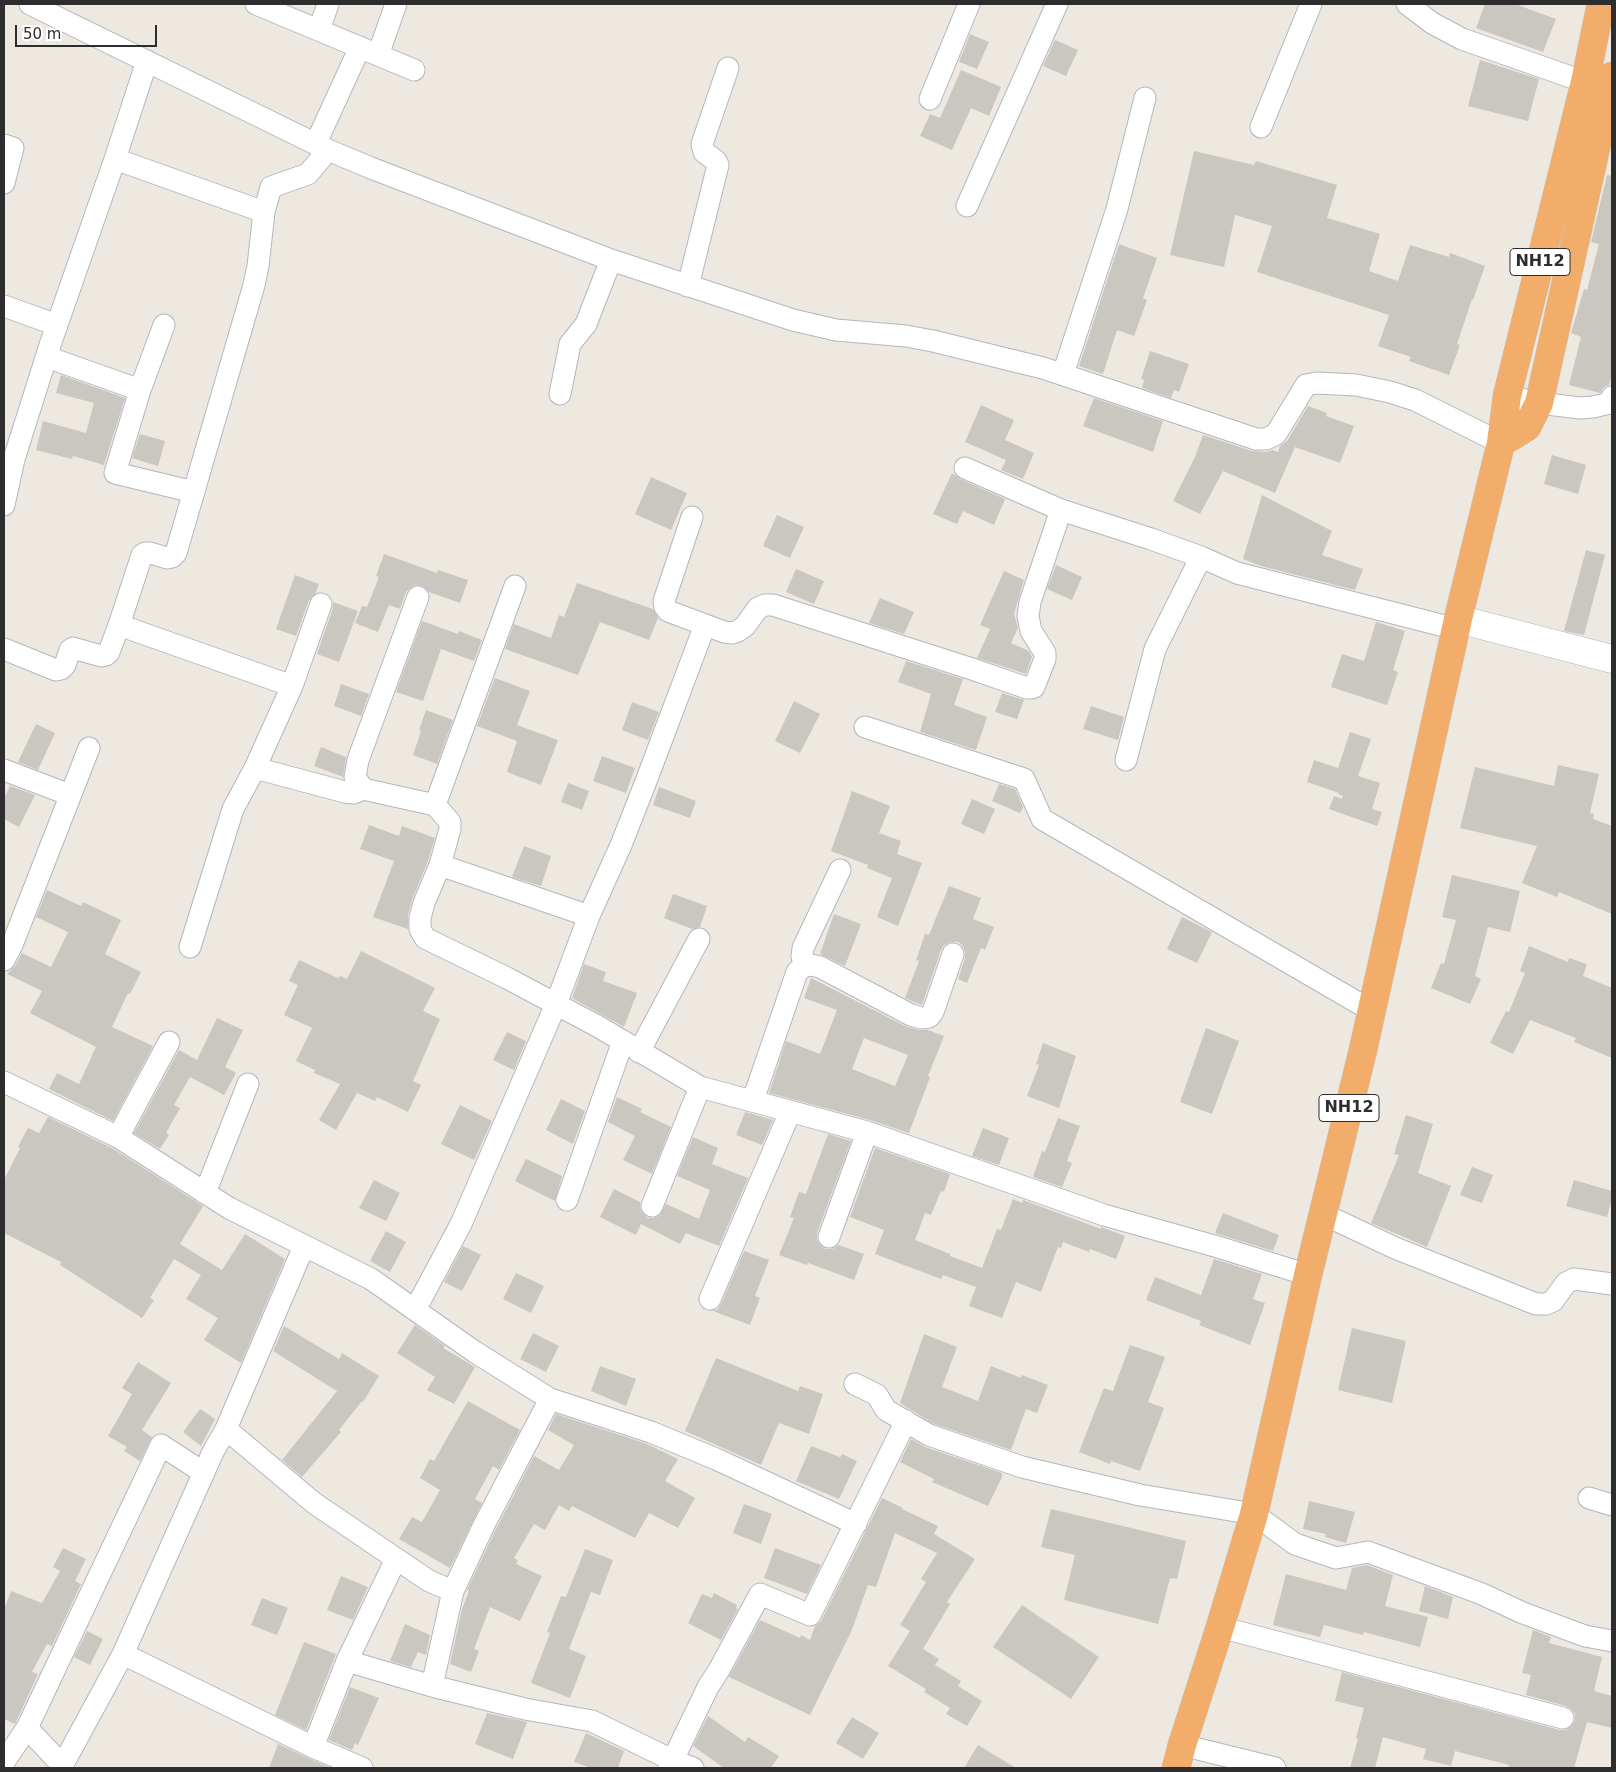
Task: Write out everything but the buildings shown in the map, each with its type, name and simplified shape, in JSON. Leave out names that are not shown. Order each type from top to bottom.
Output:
[{"type":"highway","name":"NH12","points":[[1179,1756],[1254,1514],[1308,1275],[1372,1010],[1457,624],[1501,443],[1507,396],[1585,82],[1601,4]]},
{"type":"highway","points":[[1501,443],[1527,427],[1540,403],[1609,103],[1612,76]]},
{"type":"street","points":[[30,4],[371,168],[611,260],[810,325],[836,330],[906,336],[933,341],[1064,374],[1256,438],[1266,438],[1276,434],[1306,385],[1317,383],[1356,385],[1390,392],[1415,400],[1501,443]]},
{"type":"street","points":[[256,4],[414,70]]},
{"type":"street","points":[[318,30],[328,4]]},
{"type":"street","points":[[4,649],[56,670],[61,669],[65,665],[70,650],[73,648],[101,656],[106,655],[109,652],[119,625],[142,555],[150,553],[167,558],[172,557],[176,553],[258,266],[264,212],[271,187],[308,174],[369,51],[396,4]]},
{"type":"street","points":[[930,98],[969,4]]},
{"type":"street","points":[[967,206],[1057,4]]},
{"type":"street","points":[[1261,127],[1311,4]]},
{"type":"street","points":[[1407,4],[1432,23],[1462,39],[1585,82]]},
{"type":"street","points":[[4,505],[14,459],[13,431],[47,357],[147,61]]},
{"type":"street","points":[[688,286],[718,171],[716,161],[704,152],[702,144],[728,68]]},
{"type":"street","points":[[1064,374],[1117,209],[1145,98]]},
{"type":"street","points":[[4,144],[14,148],[4,183]]},
{"type":"street","points":[[115,159],[264,212]]},
{"type":"street","points":[[560,394],[570,344],[586,324],[611,260]]},
{"type":"street","points":[[4,306],[57,325]]},
{"type":"street","points":[[164,325],[140,390],[115,473],[194,492]]},
{"type":"street","points":[[47,357],[140,390]]},
{"type":"street","points":[[1507,396],[1540,403],[1580,408],[1593,408],[1610,403],[1612,397]]},
{"type":"street","points":[[965,468],[1061,510],[1151,538],[1237,573],[1612,659]]},
{"type":"street","points":[[692,517],[664,601],[668,611],[732,633],[745,626],[758,608],[772,605],[1031,688],[1034,687],[1045,658],[1045,653],[1031,631],[1028,616],[1030,602],[1061,510]]},
{"type":"street","points":[[1126,760],[1155,649],[1201,557]]},
{"type":"street","points":[[435,805],[515,586]]},
{"type":"street","points":[[363,789],[355,777],[356,768],[418,597]]},
{"type":"street","points":[[190,947],[232,809],[254,768],[292,686],[322,604]]},
{"type":"street","points":[[119,625],[292,686]]},
{"type":"street","points":[[415,1310],[461,1224],[556,1004],[589,916],[621,845],[705,625]]},
{"type":"street","points":[[865,727],[1024,779],[1042,819],[1372,1010]]},
{"type":"street","points":[[4,960],[12,945],[89,748]]},
{"type":"street","points":[[254,768],[345,792],[354,793],[363,789],[435,805],[450,822],[450,829],[440,865],[424,903],[420,918],[420,928],[425,938],[556,1004],[700,1087],[867,1132],[1104,1215],[1308,1275]]},
{"type":"street","points":[[4,770],[70,795]]},
{"type":"street","points":[[440,865],[589,916]]},
{"type":"street","points":[[804,966],[803,948],[840,870]]},
{"type":"street","points":[[567,1200],[631,1046],[699,939]]},
{"type":"street","points":[[752,1100],[798,972],[804,966],[820,967],[911,1015],[922,1018],[929,1017],[933,1012],[952,954]]},
{"type":"street","points":[[118,1137],[169,1042]]},
{"type":"street","points":[[4,1082],[118,1137],[229,1208],[371,1279],[475,1352],[550,1399],[651,1432],[716,1459],[856,1524]]},
{"type":"street","points":[[205,1193],[248,1084]]},
{"type":"street","points":[[652,1206],[700,1087]]},
{"type":"street","points":[[710,1299],[790,1112]]},
{"type":"street","points":[[829,1236],[867,1132]]},
{"type":"street","points":[[1323,1214],[1395,1248],[1536,1304],[1546,1304],[1553,1301],[1566,1283],[1574,1279],[1612,1284]]},
{"type":"street","points":[[27,1728],[62,1766],[123,1654],[204,1473],[226,1429],[304,1246]]},
{"type":"street","points":[[855,1384],[877,1395],[886,1410],[929,1435],[1022,1467],[1140,1495],[1254,1514],[1295,1544],[1336,1558],[1368,1552],[1482,1594],[1523,1613],[1585,1636],[1612,1641]]},
{"type":"street","points":[[432,1686],[453,1591],[484,1525],[550,1399]]},
{"type":"street","points":[[670,1764],[708,1687],[760,1594],[810,1615],[906,1421]]},
{"type":"street","points":[[226,1429],[314,1503],[429,1581],[453,1591]]},
{"type":"street","points":[[4,1762],[27,1728],[161,1446],[204,1473]]},
{"type":"street","points":[[1589,1498],[1612,1505]]},
{"type":"street","points":[[313,1747],[347,1661],[396,1559]]},
{"type":"street","points":[[1220,1628],[1563,1718]]},
{"type":"street","points":[[123,1654],[313,1747],[362,1768]]},
{"type":"street","points":[[347,1661],[432,1686],[525,1709],[592,1721],[670,1764],[693,1768]]},
{"type":"street","points":[[1179,1756],[1275,1768]]}]
